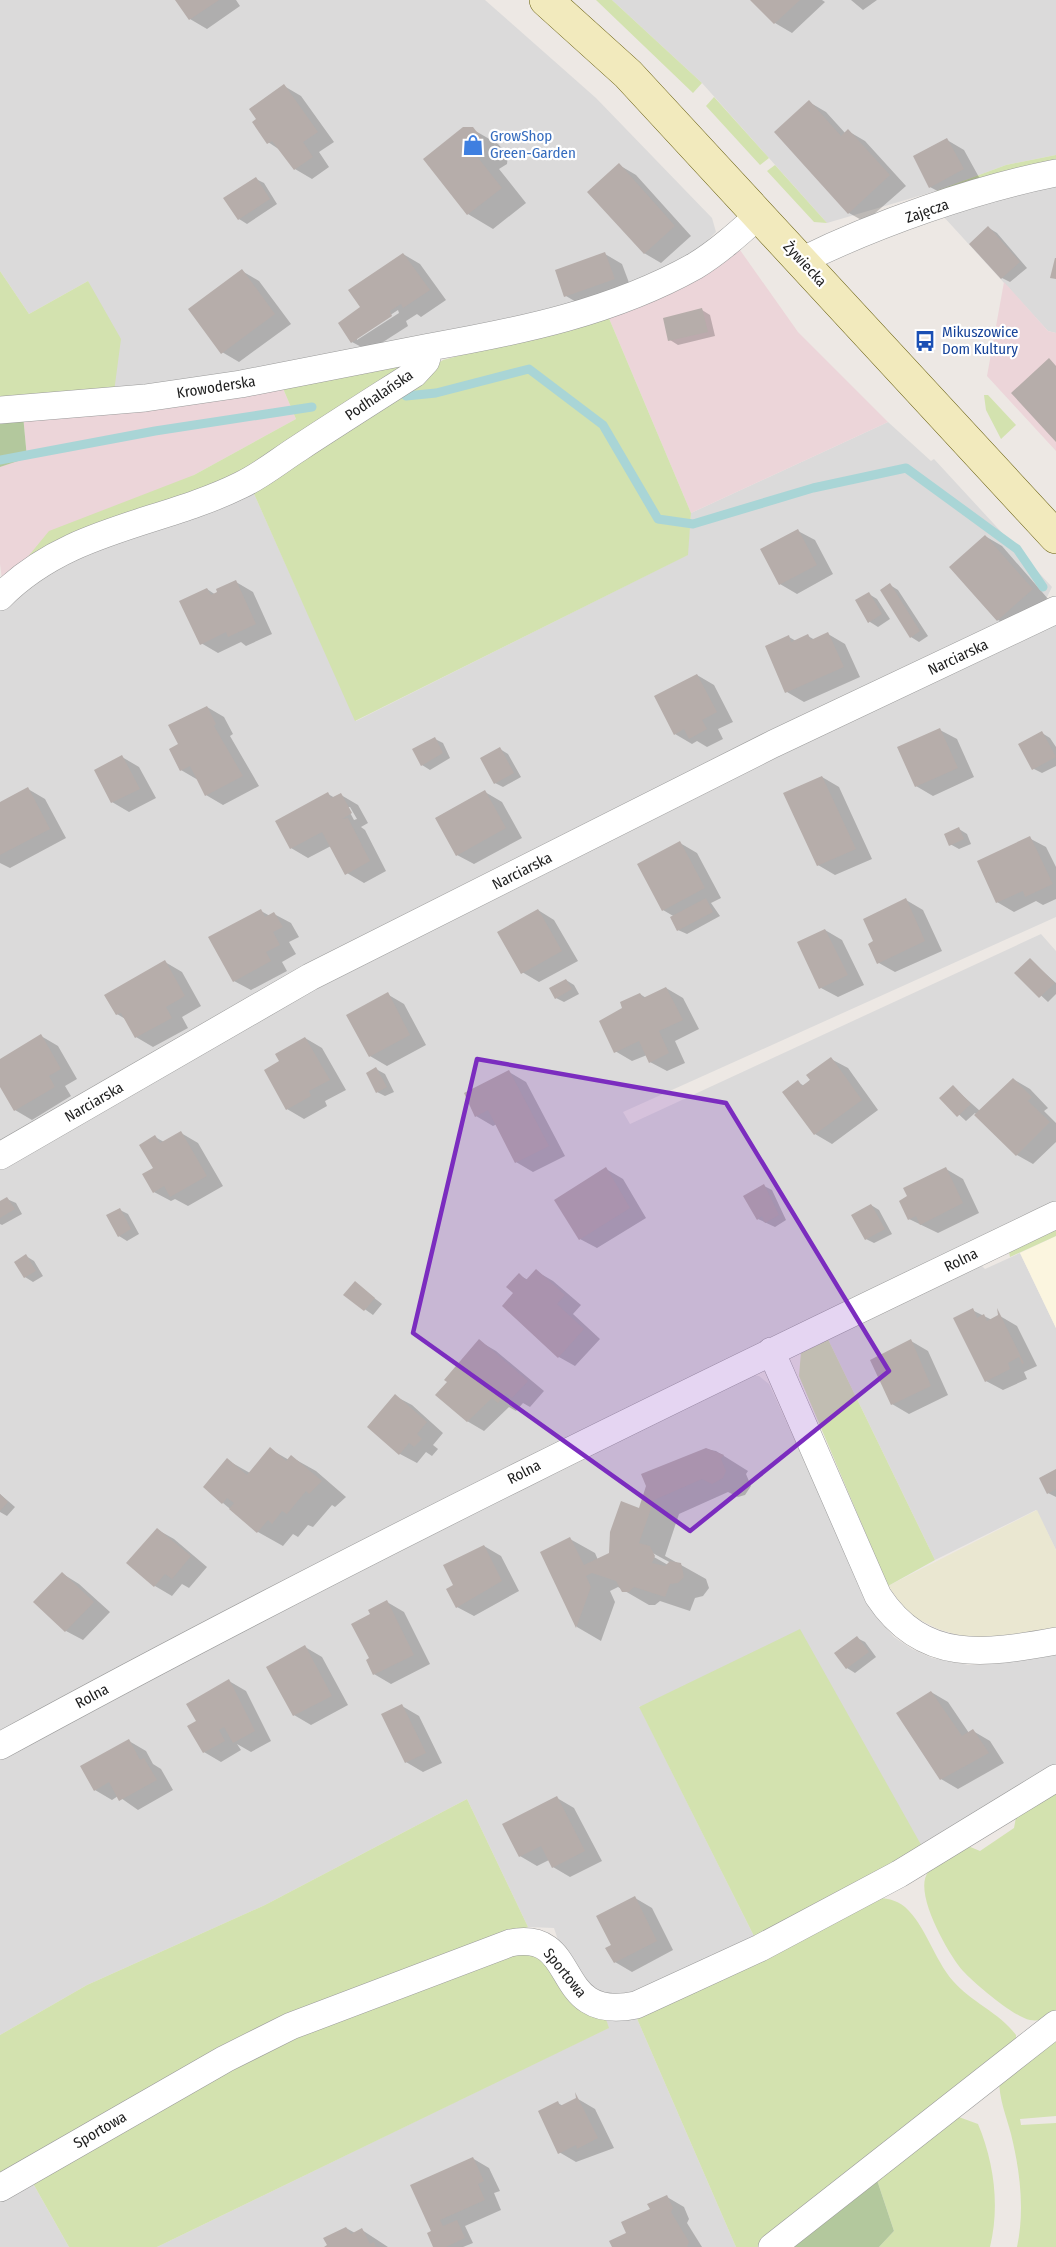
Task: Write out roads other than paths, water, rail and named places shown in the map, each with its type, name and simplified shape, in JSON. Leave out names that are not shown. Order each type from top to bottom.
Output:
[{"type":"main road","name":"Żywiecka","points":[[546,0],[627,74],[803,260],[1056,537]]},
{"type":"street","name":"Zajęcza","points":[[803,260],[854,236],[994,189],[1056,173]]},
{"type":"street","points":[[430,347],[514,332],[625,299],[696,265],[759,215]]},
{"type":"street","name":"Krowoderska","points":[[0,410],[145,398],[241,384],[430,347]]},
{"type":"street","name":"Podhalańska","points":[[0,597],[31,571],[68,548],[104,532],[206,500],[243,484],[414,374],[426,361],[430,347]]},
{"type":"street","name":"Narciarska","points":[[0,1156],[310,977],[773,744],[1056,610]]},
{"type":"street","name":"Rolna","points":[[0,1746],[304,1584],[771,1351],[1056,1215]]},
{"type":"street","points":[[771,1351],[878,1596],[889,1613],[920,1638],[955,1650],[1011,1649],[1056,1641]]},
{"type":"street","name":"Sportowa","points":[[0,2187],[225,2059],[291,2026],[502,1946],[526,1940],[538,1942],[557,1957],[579,1992],[590,2002],[617,2009],[636,2005],[760,1948],[899,1874],[1056,1778]]},
{"type":"street","points":[[772,2247],[1056,2024]]},
{"type":"waterway","points":[[406,396],[436,393],[529,369],[603,425],[658,519],[693,524],[813,488],[906,468],[1017,549],[1043,587]]},
{"type":"waterway","points":[[0,460],[155,431],[312,407]]},
{"type":"place","name":"GrowShop Green-Garden","points":[[473,145]]},
{"type":"place","name":"Mikuszowice Dom Kultury","points":[[925,341]]}]
